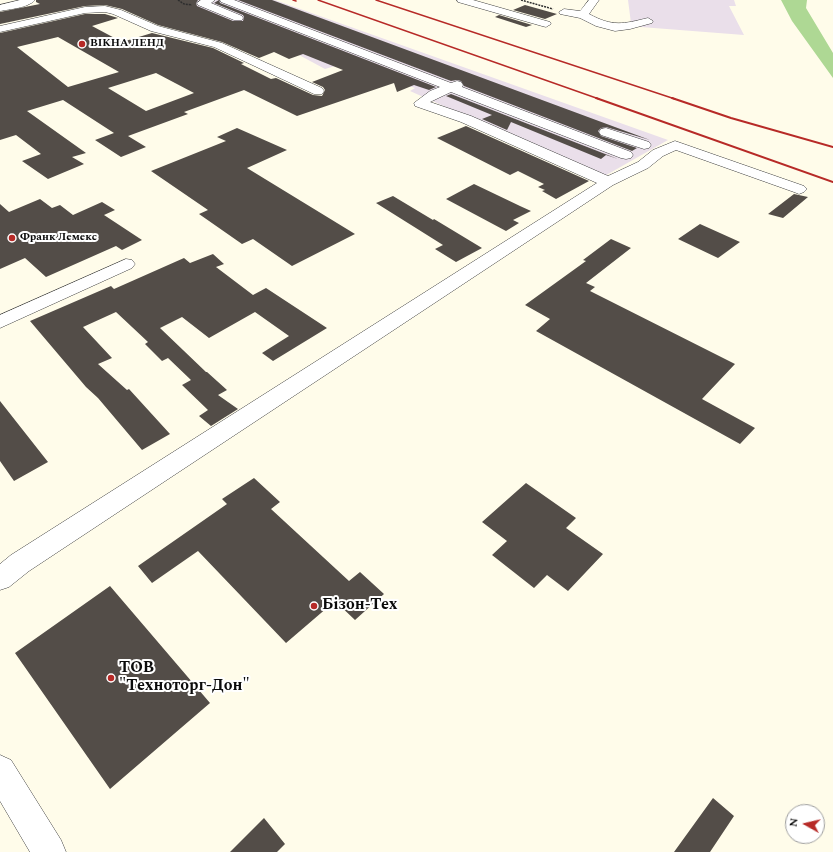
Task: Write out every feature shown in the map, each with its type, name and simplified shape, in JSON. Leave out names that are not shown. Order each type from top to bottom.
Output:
[{"type":"street","points":[[0,8],[30,0]]},
{"type":"street","points":[[210,0],[202,3],[248,22]]},
{"type":"street","points":[[225,0],[626,155]]},
{"type":"street","points":[[254,0],[423,64]]},
{"type":"street","points":[[462,0],[546,22],[494,3],[474,0]]},
{"type":"street","points":[[583,15],[594,0]]},
{"type":"street","points":[[0,29],[85,10],[105,9],[117,12],[155,29],[218,45],[318,91]]},
{"type":"street","points":[[564,12],[583,15],[599,25],[624,28],[648,21]]},
{"type":"street","points":[[450,87],[434,94],[420,103],[466,119],[608,182]]},
{"type":"street","points":[[419,88],[434,94]]},
{"type":"street","points":[[598,129],[644,146]]},
{"type":"street","points":[[0,578],[20,563],[608,182],[643,165],[658,153],[675,145],[799,189]]},
{"type":"street","points":[[0,322],[126,264]]},
{"type":"street","points":[[0,771],[49,852]]},
{"type":"path","points":[[521,0],[564,12]]},
{"type":"shaded area","points":[[194,0],[275,0],[668,140],[601,178],[410,91],[415,88],[342,64],[325,69],[299,55],[183,3]]},
{"type":"shaded area","points":[[628,0],[734,0],[736,6],[729,6],[744,35],[641,27],[631,23]]},
{"type":"green space","points":[[781,0],[807,0],[806,8],[833,53],[833,78],[792,21]]},
{"type":"building","points":[[36,0],[198,0],[196,3],[197,6],[233,21],[243,21],[243,15],[214,3],[219,0],[220,3],[436,87],[429,90],[414,85],[397,92],[394,83],[297,116],[244,90],[184,112],[188,114],[128,136],[146,147],[121,157],[95,140],[114,133],[63,100],[27,111],[86,153],[72,157],[84,164],[48,179],[22,161],[41,154],[16,135],[0,140],[0,33],[85,14],[105,14],[118,18],[92,26],[122,42],[152,33],[213,48],[244,63],[241,64],[271,79],[276,78],[313,95],[322,96],[325,90],[323,87],[312,82],[343,70],[303,54],[289,59],[274,52],[259,58],[222,42],[158,25],[122,9],[105,5],[85,6],[0,24],[0,12],[40,4],[36,2]],"holes":[[[58,37],[119,72],[68,87],[17,47]],[[156,73],[194,93],[146,111],[108,88]]]},
{"type":"building","points":[[238,0],[272,0],[650,140],[606,127],[601,128],[598,131],[601,136],[637,148],[632,151],[464,86],[461,81],[451,81]]},
{"type":"building","points":[[525,5],[557,14],[545,19],[513,10]]},
{"type":"building","points":[[499,15],[532,25],[526,27],[495,17]]},
{"type":"building","points":[[451,94],[618,159],[606,155],[601,159],[511,122],[507,130],[482,119],[492,115],[446,96]]},
{"type":"building","points":[[466,126],[589,181],[556,199],[542,191],[545,190],[538,187],[544,184],[518,171],[510,175],[437,138]]},
{"type":"building","points":[[237,128],[287,150],[247,168],[355,234],[292,266],[253,239],[242,244],[199,214],[208,210],[151,171],[226,141],[217,137]]},
{"type":"building","points":[[474,184],[531,211],[513,220],[519,223],[506,231],[446,199]]},
{"type":"building","points":[[794,194],[808,197],[783,218],[768,214]]},
{"type":"building","points":[[393,196],[482,248],[456,262],[435,249],[443,245],[376,203]]},
{"type":"building","points":[[40,199],[52,208],[60,205],[73,215],[102,202],[115,210],[104,215],[142,240],[122,250],[116,246],[46,277],[25,258],[0,269],[0,204],[9,212]]},
{"type":"building","points":[[700,224],[740,242],[718,258],[678,239]]},
{"type":"building","points":[[611,239],[631,248],[586,283],[595,287],[590,291],[735,364],[702,399],[755,428],[740,444],[536,331],[550,319],[525,305],[586,261],[583,260]]},
{"type":"building","points":[[213,254],[224,264],[216,267],[253,295],[266,288],[327,328],[273,361],[262,353],[289,336],[255,312],[209,338],[182,317],[160,328],[227,390],[218,395],[238,409],[211,426],[199,416],[208,410],[182,385],[191,380],[168,358],[162,361],[145,344],[148,342],[116,312],[83,327],[112,358],[98,364],[127,390],[129,389],[170,434],[142,450],[30,321],[111,286],[114,289],[184,258],[190,263]]},
{"type":"building","points":[[0,401],[48,462],[14,481],[0,461]]},
{"type":"building","points":[[254,478],[280,502],[271,509],[349,581],[360,572],[384,594],[355,620],[335,601],[286,643],[198,551],[152,583],[138,566],[227,504],[222,499]]},
{"type":"building","points":[[526,483],[576,518],[566,528],[603,554],[568,591],[547,575],[534,588],[492,555],[507,541],[482,522]]},
{"type":"building","name":"ТОВ \"Техноторг-Дон\"","points":[[110,586],[210,703],[110,789],[15,653]]},
{"type":"building","points":[[713,798],[734,816],[710,852],[674,852]]},
{"type":"building","points":[[264,818],[285,844],[277,852],[230,852]]},
{"type":"railway","points":[[318,0],[599,99]]},
{"type":"railway","points":[[376,0],[673,98]]},
{"type":"railway","points":[[596,98],[833,182]]},
{"type":"railway","points":[[673,98],[731,118],[833,147]]},
{"type":"place","name":"ВІКНА ЛЕНД","points":[[82,44]]},
{"type":"place","name":"Франк Лемекс","points":[[12,238]]},
{"type":"place","name":"Бізон-Тех","points":[[314,606]]},
{"type":"place","name":"ТОВ \"Техноторг-Дон\"","points":[[111,678]]}]
